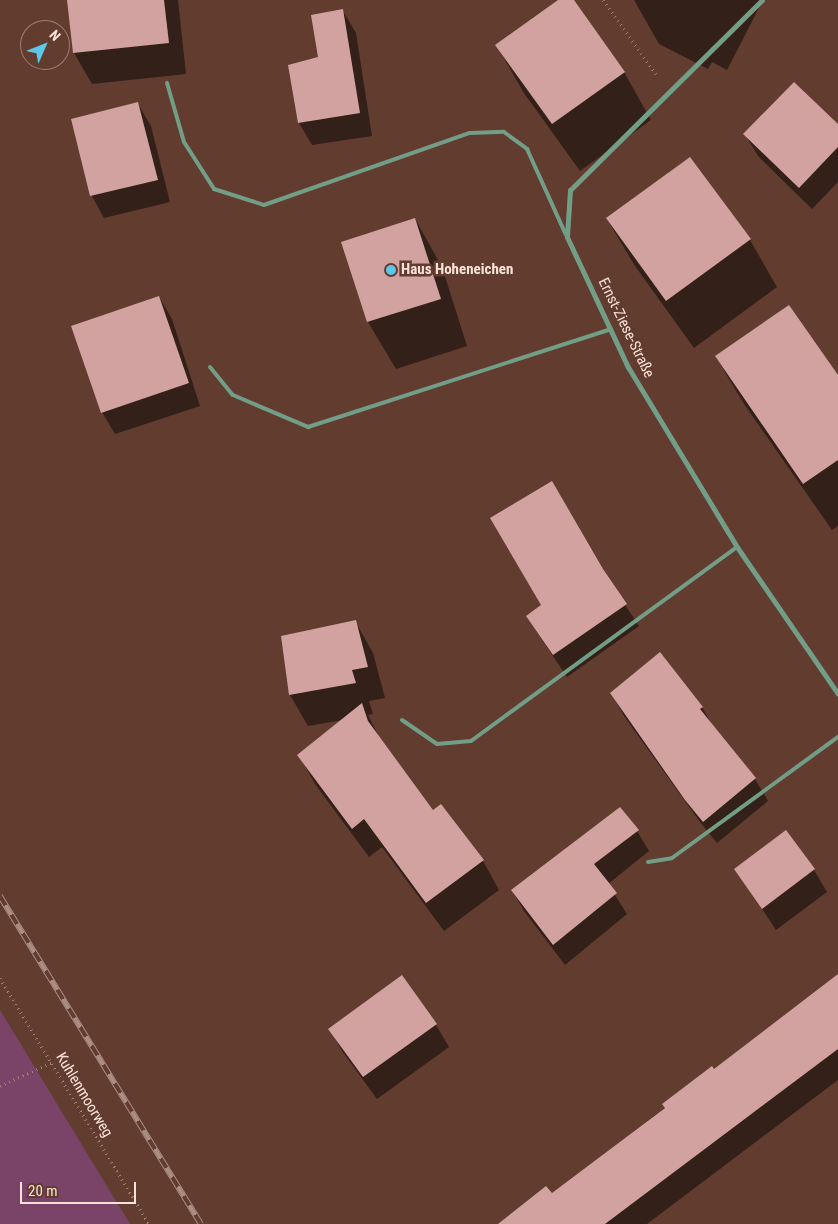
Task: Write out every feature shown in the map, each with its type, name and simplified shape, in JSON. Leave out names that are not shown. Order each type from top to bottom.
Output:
[{"type":"street","name":"Ernst-Ziese-Straße","points":[[762,0],[570,190],[567,237],[628,367],[737,547],[838,694]]},
{"type":"lane","points":[[167,83],[184,142],[214,189],[264,205],[470,132],[504,132],[527,149],[567,237]]},
{"type":"lane","points":[[210,367],[234,395],[308,427],[611,329]]},
{"type":"lane","points":[[402,720],[437,744],[471,741],[737,547]]},
{"type":"lane","points":[[648,862],[672,858],[838,736]]},
{"type":"path","points":[[603,0],[669,92]]},
{"type":"path","name":"Kuhlenmoorweg","points":[[0,978],[149,1224]]},
{"type":"path","points":[[0,1086],[51,1063]]},
{"type":"shaded area","points":[[0,1010],[130,1224],[0,1224]]},
{"type":"building","points":[[67,0],[164,0],[169,43],[73,53]]},
{"type":"building","points":[[558,0],[574,0],[625,72],[552,124],[495,45]]},
{"type":"building","points":[[343,9],[360,113],[298,123],[288,65],[318,57],[311,15]]},
{"type":"building","points":[[794,82],[838,124],[838,147],[799,188],[743,134]]},
{"type":"building","points":[[138,102],[158,180],[90,196],[71,119]]},
{"type":"building","points":[[690,157],[751,239],[666,301],[606,218]]},
{"type":"building","name":"Haus Hoheneichen","points":[[415,218],[441,299],[367,322],[341,242]]},
{"type":"building","points":[[159,296],[189,383],[101,413],[71,326]]},
{"type":"building","points":[[789,305],[838,375],[838,460],[803,484],[715,356]]},
{"type":"building","points":[[552,481],[603,569],[627,604],[553,655],[526,616],[541,605],[490,518]]},
{"type":"building","points":[[356,620],[368,667],[352,670],[356,683],[289,695],[281,636]]},
{"type":"building","points":[[660,652],[703,707],[700,709],[756,778],[703,822],[685,800],[610,693]]},
{"type":"building","points":[[362,703],[368,721],[433,810],[441,804],[484,860],[426,903],[364,819],[352,829],[297,755]]},
{"type":"building","points":[[620,807],[639,830],[594,864],[617,893],[553,945],[511,890]]},
{"type":"building","points":[[786,830],[815,869],[762,909],[734,869]]},
{"type":"building","points":[[838,974],[838,1049],[605,1224],[498,1224],[546,1186],[552,1193],[665,1108],[662,1104],[712,1066],[714,1069]]},
{"type":"building","points":[[402,975],[437,1024],[363,1077],[328,1029]]},
{"type":"railway","points":[[0,896],[201,1224]]},
{"type":"place","name":"Haus Hoheneichen","points":[[391,270]]}]
